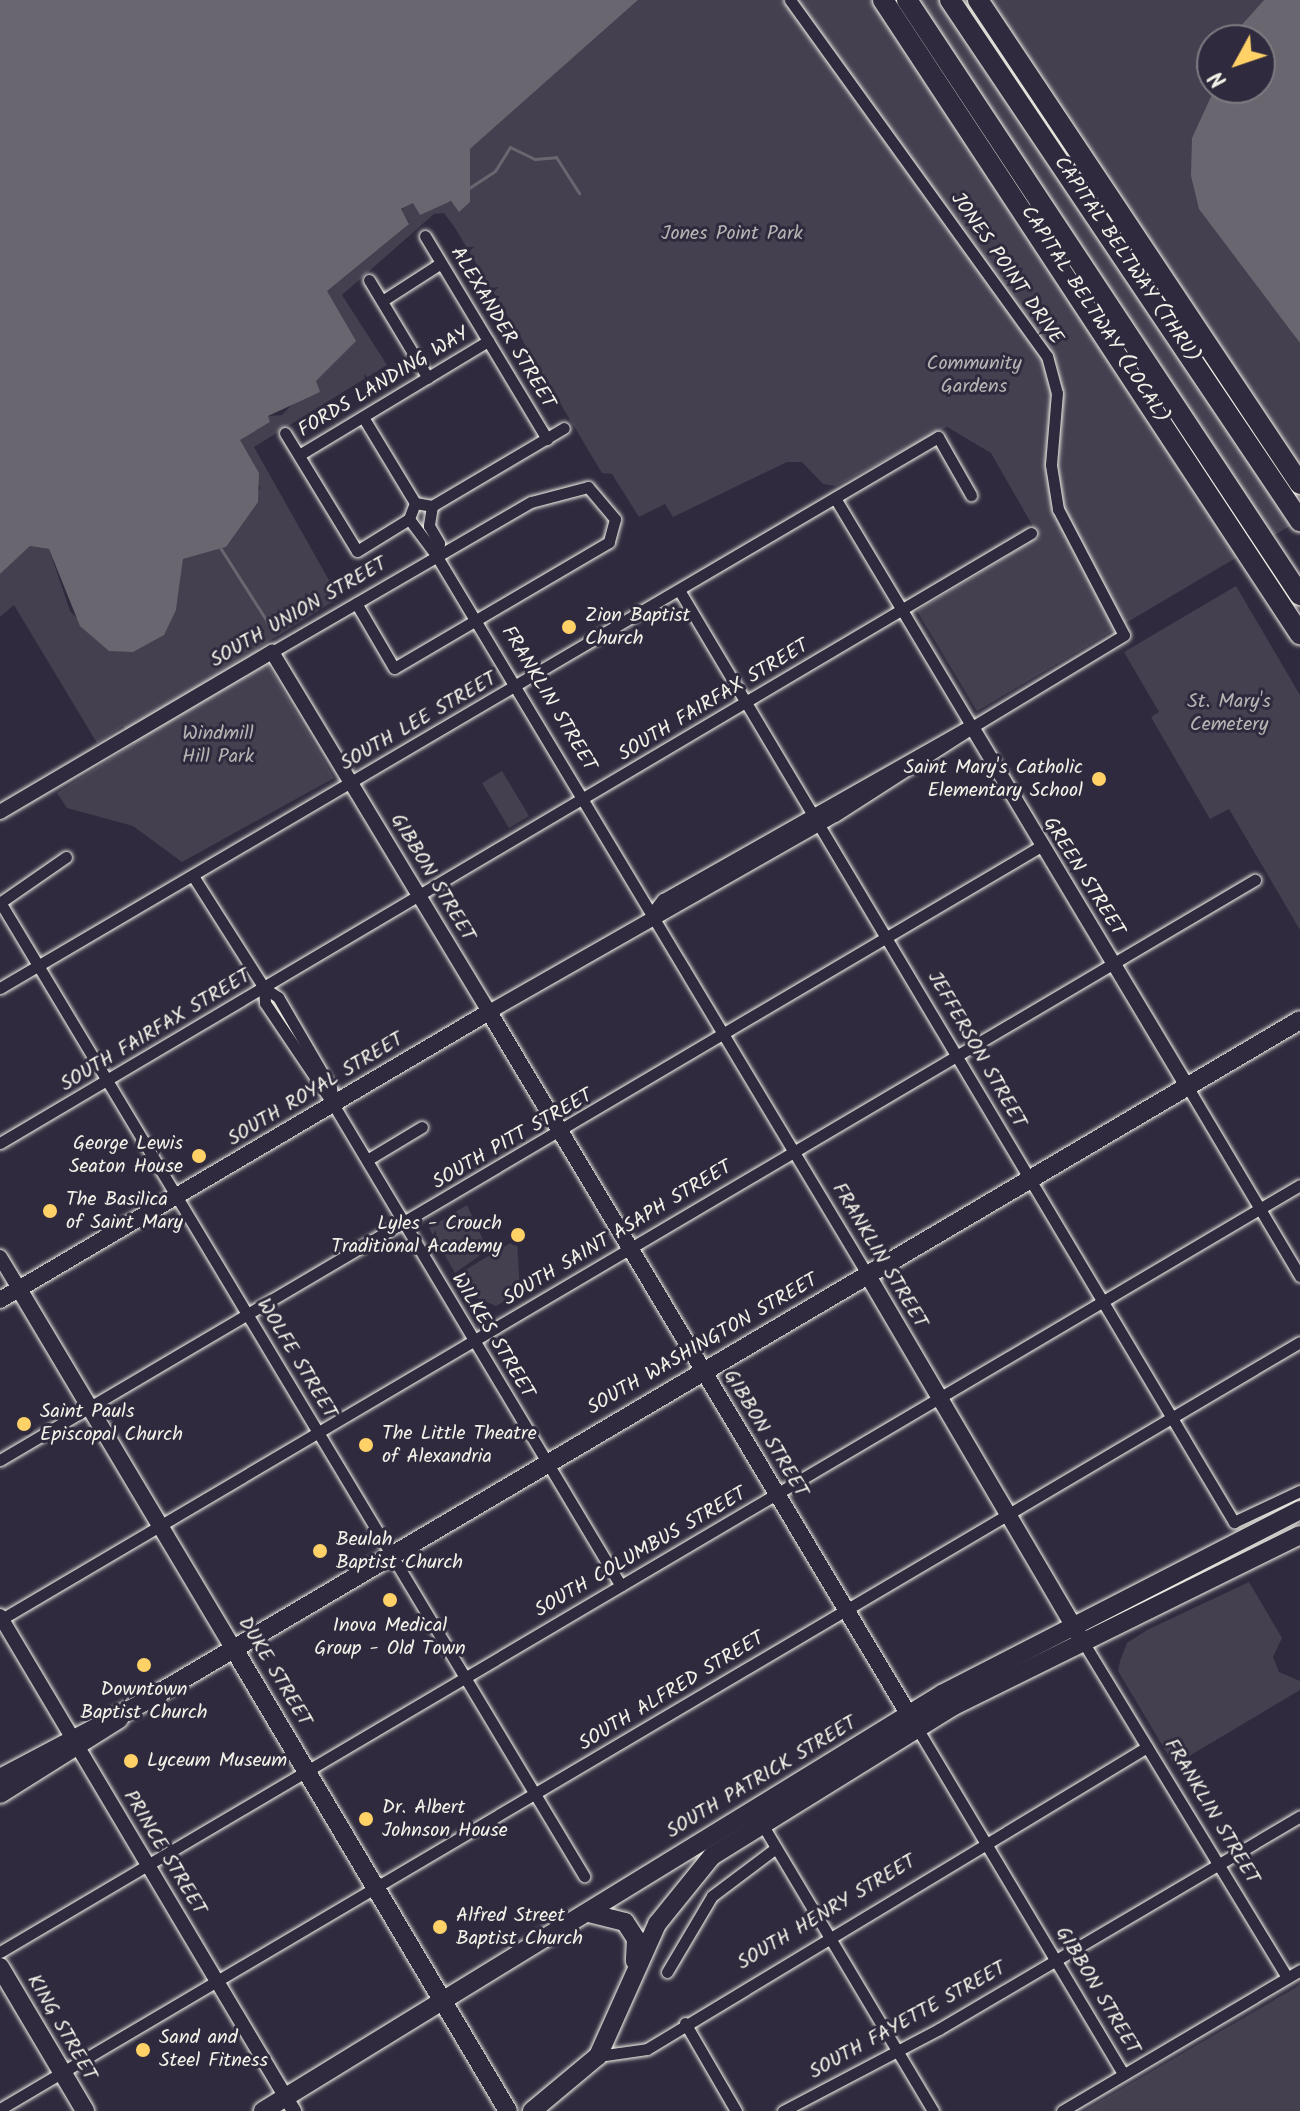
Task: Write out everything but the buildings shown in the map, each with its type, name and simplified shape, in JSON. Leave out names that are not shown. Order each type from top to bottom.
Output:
[{"type":"highway","name":"CAPITAL BELTWAY (LOCAL)","points":[[883,0],[1287,588],[1300,634]]},
{"type":"highway","name":"CAPITAL BELTWAY (THRU)","points":[[907,0],[1287,588]]},
{"type":"highway","name":"CAPITAL BELTWAY (THRU)","points":[[950,0],[1300,521]]},
{"type":"highway","points":[[978,0],[1300,484]]},
{"type":"main road","name":"SOUTH ROYAL STREET","points":[[0,1300],[489,1012]]},
{"type":"main road","name":"GIBBON STREET","points":[[489,1012],[912,1721]]},
{"type":"main road","name":"SOUTH WASHINGTON STREET","points":[[0,1794],[129,1709],[1300,1020]]},
{"type":"main road","name":"FRANKLIN STREET","points":[[867,1274],[1011,1513],[1081,1637]]},
{"type":"main road","name":"DUKE STREET","points":[[19,1289],[508,2111]]},
{"type":"main road","name":"SOUTH PATRICK STREET","points":[[1081,1637],[1300,1510]]},
{"type":"main road","name":"SOUTH PATRICK STREET","points":[[263,2111],[290,2104],[589,1913],[912,1721],[1081,1637],[1300,1535]]},
{"type":"main road","name":"SOUTH WASHINGTON STREET","points":[[0,1778],[75,1742]]},
{"type":"main road","name":"SOUTH PATRICK STREET","points":[[598,2056],[680,1889],[757,1815]]},
{"type":"main road","points":[[589,1913],[611,1914],[632,1930],[633,1984]]},
{"type":"main road","name":"KING STREET","points":[[0,1967],[85,2111]]},
{"type":"main road","points":[[532,2111],[561,2093],[598,2056]]},
{"type":"main road","points":[[553,2111],[561,2093]]},
{"type":"street","name":"JONES POINT DRIVE","points":[[790,0],[1047,356],[1057,393],[1051,465],[1058,509],[1124,635]]},
{"type":"street","name":"ALEXANDER STREET","points":[[425,236],[547,439]]},
{"type":"street","points":[[382,301],[441,263]]},
{"type":"street","points":[[369,280],[428,378]]},
{"type":"street","name":"FORDS LANDING WAY","points":[[299,455],[488,341]]},
{"type":"street","points":[[363,417],[415,503],[410,521]]},
{"type":"street","points":[[415,503],[432,506],[564,428]]},
{"type":"street","points":[[285,433],[357,551],[410,521],[429,526],[432,506]]},
{"type":"street","name":"SOUTH LEE STREET","points":[[0,988],[938,437],[971,495]]},
{"type":"street","name":"SOUTH UNION STREET","points":[[0,812],[436,555],[566,491],[595,489],[615,519],[609,542],[477,620]]},
{"type":"street","name":"GREEN STREET","points":[[835,498],[1300,1276]]},
{"type":"street","name":"FRANKLIN STREET","points":[[410,521],[436,555],[477,620],[867,1274]]},
{"type":"street","name":"FRANKLIN STREET","points":[[429,526],[439,543],[436,555]]},
{"type":"street","name":"SOUTH FAIRFAX STREET","points":[[0,1143],[1031,533]]},
{"type":"street","name":"JEFFERSON STREET","points":[[679,590],[815,820],[888,936],[1234,1522],[1242,1521],[1300,1491]]},
{"type":"street","points":[[356,603],[394,668],[477,620]]},
{"type":"street","name":"SOUTH ROYAL STREET","points":[[489,1012],[1124,635]]},
{"type":"street","name":"GIBBON STREET","points":[[272,652],[489,1012]]},
{"type":"street","name":"SOUTH PITT STREET","points":[[0,1460],[725,1036],[1041,846]]},
{"type":"street","points":[[0,902],[66,857]]},
{"type":"street","name":"WILKES STREET","points":[[193,876],[264,988],[278,997],[333,1104],[621,1586]]},
{"type":"street","name":"SOUTH SAINT ASAPH STREET","points":[[1,1618],[1255,880]]},
{"type":"street","name":"WOLFE STREET","points":[[0,902],[393,1555],[533,1796],[584,1876]]},
{"type":"street","points":[[367,1160],[422,1127]]},
{"type":"street","name":"SOUTH COLUMBUS STREET","points":[[0,1952],[1300,1185]]},
{"type":"street","name":"DUKE STREET","points":[[0,1257],[19,1289]]},
{"type":"street","name":"SOUTH ALFRED STREET","points":[[0,2109],[1300,1342]]},
{"type":"street","name":"PRINCE STREET","points":[[1,1618],[290,2104]]},
{"type":"street","name":"FRANKLIN STREET","points":[[1081,1637],[1287,1977]]},
{"type":"street","name":"GIBBON STREET","points":[[912,1721],[1123,2074]]},
{"type":"street","name":"SOUTH HENRY STREET","points":[[598,2056],[647,2049],[685,2023],[1147,1747]]},
{"type":"street","points":[[757,1815],[933,2111]]},
{"type":"street","name":"SOUTH FAYETTE STREET","points":[[783,2111],[898,2052],[1300,1816]]},
{"type":"street","points":[[667,1972],[705,1904],[776,1848]]},
{"type":"street","points":[[1062,2111],[1300,1970]]},
{"type":"street","points":[[685,2023],[736,2111]]},
{"type":"green space","name":"Jones Point Park","points":[[638,0],[1264,0],[1242,24],[1196,24],[1196,104],[1212,104],[1212,107],[1192,138],[1260,284],[1300,343],[1300,520],[977,711],[917,611],[1039,537],[991,453],[947,427],[836,486],[823,484],[802,462],[787,462],[673,517],[665,504],[639,517],[612,474],[602,473],[455,228],[444,213],[434,214],[342,295],[387,365],[254,447],[339,598],[258,648],[334,778],[182,862],[133,826],[67,808],[57,793],[134,744],[123,726],[97,743],[14,605],[0,617],[0,574],[30,546],[49,549],[70,611],[109,651],[176,610],[183,559],[226,547],[260,488],[239,440],[270,422],[268,416],[282,415],[355,341],[326,291],[409,223],[401,210],[413,202],[469,202],[470,149]]},
{"type":"green space","name":"St. Mary's Cemetery","points":[[1236,586],[1300,695],[1300,930],[1229,809],[1210,819],[1151,717],[1159,712],[1124,652]]},
{"type":"green space","points":[[502,771],[529,816],[509,828],[482,783]]},
{"type":"green space","points":[[467,1205],[484,1242],[479,1256],[455,1273],[429,1228]]},
{"type":"green space","points":[[517,1239],[520,1292],[496,1306],[464,1292],[455,1276]]},
{"type":"green space","points":[[1249,1582],[1282,1638],[1273,1657],[1279,1672],[1300,1681],[1300,1690],[1174,1765],[1118,1671],[1127,1643],[1147,1630]]},
{"type":"green space","points":[[1300,1984],[1300,2111],[1084,2111],[1295,1988]]},
{"type":"shaded area","points":[[0,0],[638,0],[470,149],[470,202],[459,212],[451,201],[420,215],[413,203],[401,209],[409,224],[327,291],[356,341],[316,381],[320,392],[268,416],[270,422],[240,440],[259,473],[258,502],[226,547],[183,559],[176,610],[164,635],[133,652],[109,651],[80,626],[49,549],[30,546],[0,574]]},
{"type":"shaded area","points":[[1264,0],[1300,0],[1300,343],[1199,209],[1191,176],[1192,138],[1208,104],[1276,104],[1276,24],[1242,24]]},
{"type":"waterway","points":[[469,188],[495,171],[510,147],[535,159],[556,157],[579,193]]},
{"type":"waterway","points":[[221,549],[270,626]]},
{"type":"place","name":"Zion Baptist Church","points":[[569,627]]},
{"type":"place","name":"Saint Mary's Catholic Elementary School","points":[[1099,779]]},
{"type":"place","name":"George Lewis Seaton House","points":[[199,1156]]},
{"type":"place","name":"The Basilica of Saint Mary","points":[[50,1211]]},
{"type":"place","name":"Lyles - Crouch Traditional Academy","points":[[518,1235]]},
{"type":"place","name":"Saint Pauls Episcopal Church","points":[[24,1424]]},
{"type":"place","name":"The Little Theatre of Alexandria","points":[[366,1445]]},
{"type":"place","name":"Beulah Baptist Church","points":[[320,1551]]},
{"type":"place","name":"Inova Medical Group - Old Town","points":[[390,1600]]},
{"type":"place","name":"Downtown Baptist Church","points":[[144,1665]]},
{"type":"place","name":"Lyceum Museum","points":[[131,1761]]},
{"type":"place","name":"Dr. Albert Johnson House","points":[[366,1819]]},
{"type":"place","name":"Alfred Street Baptist Church","points":[[440,1927]]},
{"type":"place","name":"Sand and Steel Fitness","points":[[143,2050]]},
{"type":"park label","name":"Community Gardens","points":[[974,376]]},
{"type":"park label","name":"Windmill Hill Park","points":[[218,746]]}]
